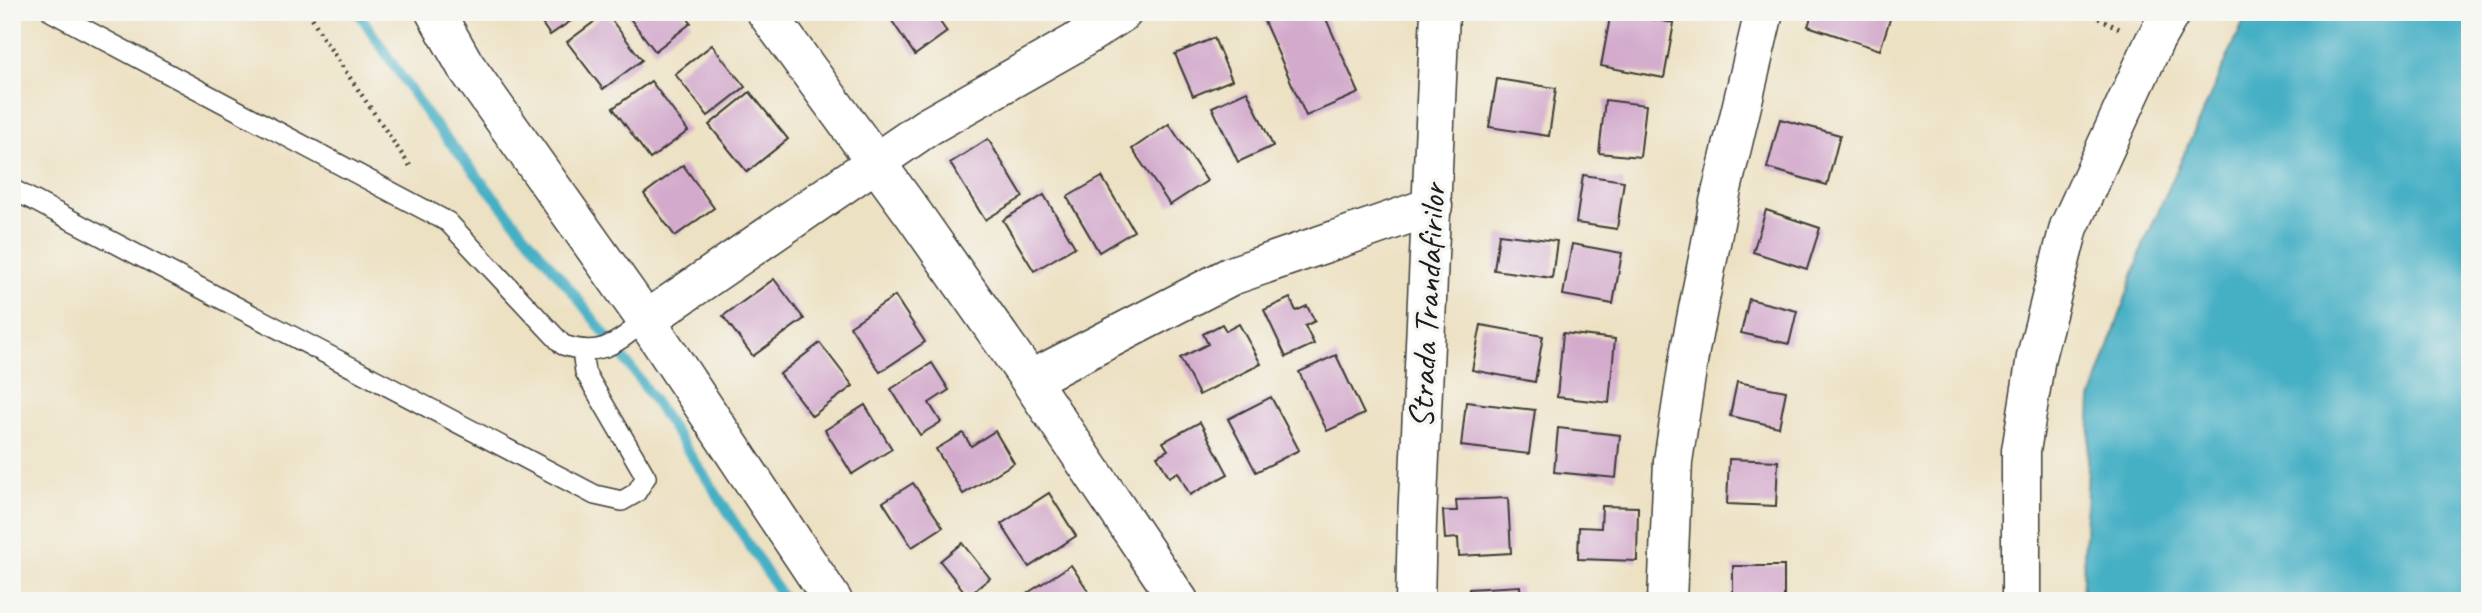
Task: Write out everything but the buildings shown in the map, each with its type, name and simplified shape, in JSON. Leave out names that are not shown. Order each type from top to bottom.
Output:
[{"type":"street","points":[[435,12],[465,65],[637,327],[833,601]]},
{"type":"street","points":[[766,12],[1030,380],[1179,601]]},
{"type":"street","name":"Strada Trandafirilor","points":[[1415,601],[1440,12]]},
{"type":"street","points":[[1667,601],[1673,461],[1690,350],[1719,202],[1764,12]]},
{"type":"street","points":[[2021,601],[2021,452],[2036,357],[2069,228],[2154,42],[2171,12]]},
{"type":"street","points":[[637,327],[927,127],[1075,43],[1116,14]]},
{"type":"street","points":[[1030,380],[1231,276],[1433,206]]},
{"type":"lane","points":[[52,12],[448,222],[563,345],[591,351],[637,327]]},
{"type":"lane","points":[[12,189],[595,495],[622,501],[636,493],[646,477],[585,372],[591,351]]},
{"type":"path","points":[[309,12],[323,38],[416,176]]},
{"type":"water","points":[[2248,12],[2470,12],[2470,601],[2082,601],[2091,400],[2144,243]]},
{"type":"waterway","points":[[358,12],[428,116],[575,295],[638,377],[785,601]]}]
